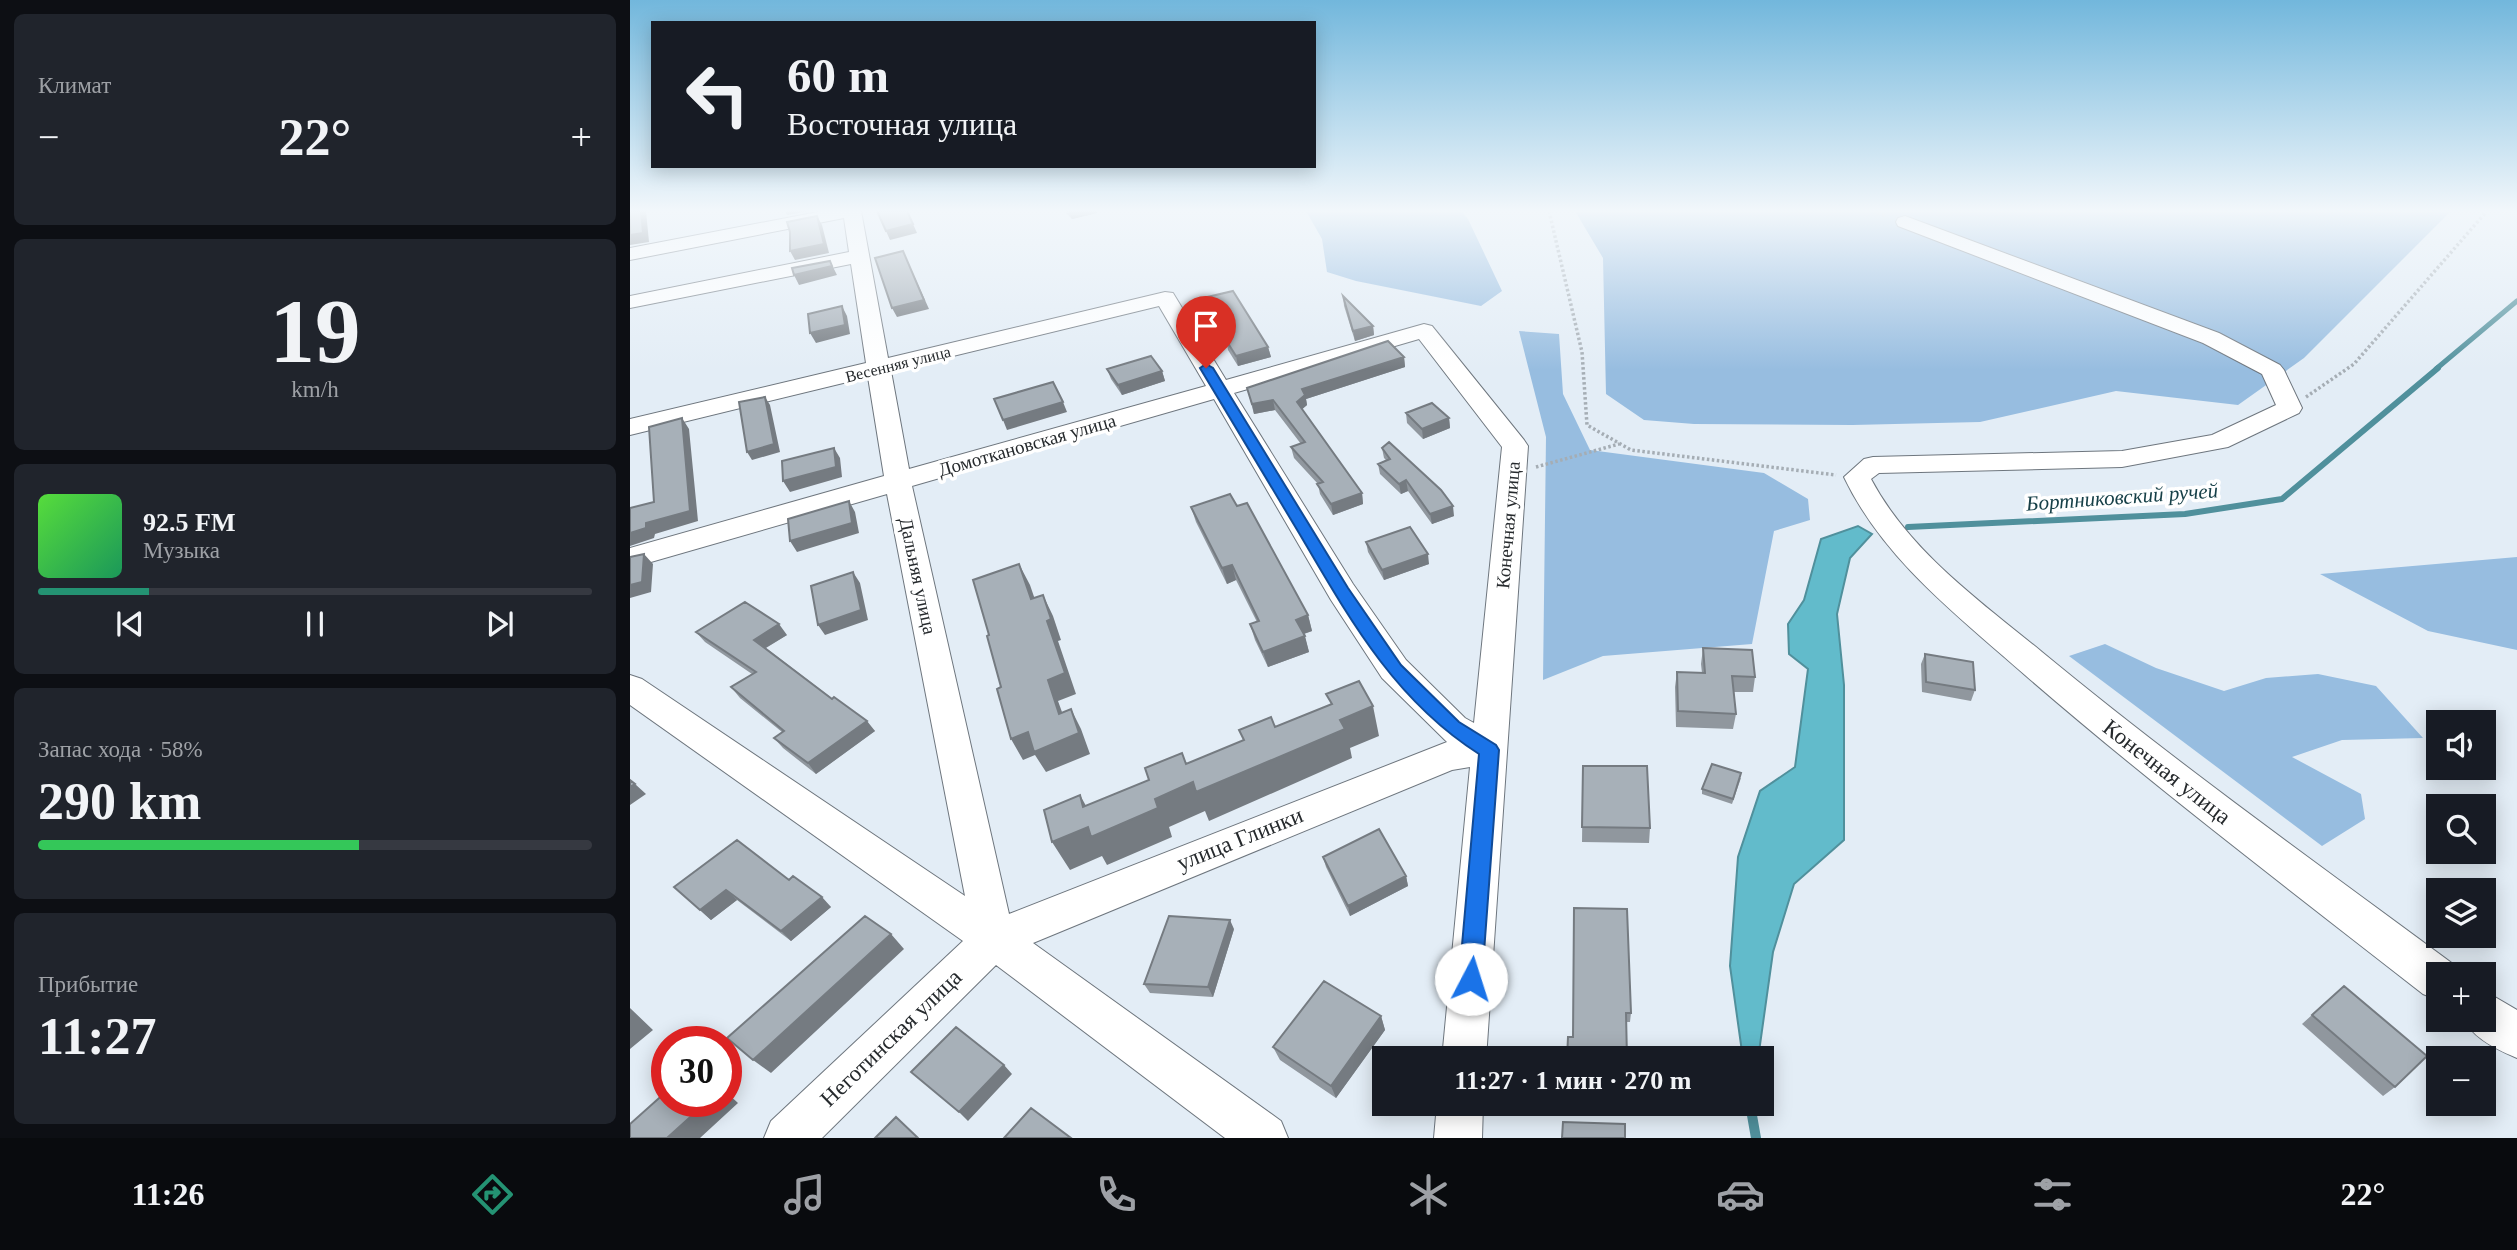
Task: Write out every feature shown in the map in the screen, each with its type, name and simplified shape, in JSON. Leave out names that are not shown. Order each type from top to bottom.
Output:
[{"type":"street","points":[[630,302],[819,264]]},
{"type":"street","name":"Дальняя улица","points":[[860,264],[898,482],[994,939]]},
{"type":"street","points":[[1857,477],[1873,465],[2122,459],[2219,442],[2290,408],[2272,370],[2211,338],[2016,264]]},
{"type":"street","name":"Весенняя улица","points":[[630,427],[1165,298],[1220,391]]},
{"type":"street","name":"Домоткановская улица","points":[[630,558],[1424,331]]},
{"type":"street","name":"Конечная улица","points":[[1424,331],[1514,446],[1465,1046]]},
{"type":"street","points":[[1220,391],[1342,592],[1394,669],[1453,728],[1489,750]]},
{"type":"street","name":"Конечная улица","points":[[1857,477],[1869,501],[1908,551],[1955,597],[2119,736],[2426,970]]},
{"type":"street","points":[[630,688],[994,939],[1264,1138]]},
{"type":"street","name":"улица Глинки","points":[[994,939],[1448,756],[1489,750]]},
{"type":"street","name":"Неготинская улица","points":[[788,1138],[994,939]]},
{"type":"street","points":[[2496,1021],[2517,1036]]},
{"type":"street","points":[[1458,1138],[1459,1116]]},
{"type":"path","points":[[1561,264],[1582,352],[1587,425],[1631,450],[1857,477]]},
{"type":"path","points":[[2290,408],[2354,364],[2441,264]]},
{"type":"path","points":[[1535,468],[1620,443]]},
{"type":"shaded area","points":[[1326,264],[1489,264],[1502,291],[1481,306],[1356,281],[1327,272]]},
{"type":"shaded area","points":[[1603,264],[2398,264],[2304,358],[2238,405],[2116,391],[1980,422],[1852,425],[1694,424],[1644,420],[1606,394]]},
{"type":"shaded area","points":[[1519,331],[1559,334],[1563,394],[1590,450],[1764,473],[1808,499],[1810,520],[1774,531],[1752,644],[1603,656],[1543,680],[1546,437]]},
{"type":"shaded area","points":[[1858,526],[1872,534],[1850,558],[1837,614],[1844,685],[1844,840],[1794,884],[1773,952],[1760,1046],[1741,1046],[1730,966],[1738,857],[1760,791],[1795,767],[1808,669],[1789,654],[1788,624],[1804,600],[1821,539]]},
{"type":"shaded area","points":[[2517,557],[2517,650],[2428,631],[2320,574]]},
{"type":"shaded area","points":[[2105,644],[2156,668],[2224,691],[2266,678],[2318,674],[2376,686],[2423,738],[2342,740],[2292,757],[2361,794],[2365,819],[2322,846],[2069,656]]},
{"type":"building","points":[[813,264],[832,266],[794,275],[792,268]]},
{"type":"building","points":[[877,264],[909,264],[924,300],[892,308]]},
{"type":"building","points":[[1233,291],[1268,347],[1236,356],[1226,340],[1228,339],[1199,299]]},
{"type":"building","points":[[1343,296],[1373,326],[1353,331]]},
{"type":"building","points":[[842,306],[845,325],[810,333],[808,314]]},
{"type":"building","points":[[1388,341],[1404,357],[1302,389],[1305,395],[1297,402],[1362,493],[1331,504],[1317,484],[1323,482],[1291,447],[1305,442],[1273,400],[1252,404],[1247,388]]},
{"type":"building","points":[[1151,356],[1162,371],[1118,385],[1107,369]]},
{"type":"building","points":[[1053,382],[1063,402],[1003,420],[994,399]]},
{"type":"building","points":[[765,397],[774,444],[747,452],[739,402]]},
{"type":"building","points":[[1432,403],[1449,418],[1422,429],[1406,413]]},
{"type":"building","points":[[682,418],[690,511],[646,523],[646,528],[630,533],[630,508],[654,502],[649,427]]},
{"type":"building","points":[[1389,442],[1441,490],[1453,506],[1430,514],[1406,480],[1399,484],[1378,464],[1390,459],[1382,448]]},
{"type":"building","points":[[834,448],[836,467],[783,481],[782,461]]},
{"type":"building","points":[[1230,494],[1237,506],[1247,503],[1308,615],[1296,620],[1305,636],[1263,652],[1250,624],[1259,621],[1232,565],[1222,568],[1191,507]]},
{"type":"building","points":[[849,501],[852,523],[790,541],[788,519]]},
{"type":"building","points":[[1410,527],[1428,554],[1382,570],[1366,542]]},
{"type":"building","points":[[644,554],[642,582],[630,585],[630,557]]},
{"type":"building","points":[[1019,564],[1031,599],[1043,595],[1051,619],[1047,621],[1065,673],[1048,680],[1059,714],[1071,709],[1079,733],[1034,752],[1028,732],[1011,739],[997,689],[1001,687],[987,636],[989,635],[973,580]]},
{"type":"building","points":[[853,572],[861,610],[818,625],[811,586]]},
{"type":"building","points":[[745,602],[779,624],[754,640],[832,699],[834,697],[867,721],[808,763],[774,738],[784,731],[731,687],[756,672],[696,632]]},
{"type":"building","points":[[1703,648],[1752,650],[1755,677],[1732,676],[1736,714],[1678,711],[1677,672],[1705,673]]},
{"type":"building","points":[[1925,654],[1973,662],[1975,690],[1926,682]]},
{"type":"building","points":[[1359,681],[1373,706],[1340,720],[1345,729],[1196,792],[1193,782],[1155,799],[1158,808],[1091,837],[1088,827],[1052,842],[1044,810],[1080,795],[1083,807],[1149,780],[1145,768],[1182,753],[1186,764],[1244,740],[1239,730],[1271,717],[1275,727],[1332,704],[1326,694]]},
{"type":"building","points":[[1712,764],[1741,773],[1733,799],[1702,789]]},
{"type":"building","points":[[1583,766],[1647,766],[1650,828],[1582,827]]},
{"type":"building","points":[[1379,829],[1406,876],[1348,906],[1323,857]]},
{"type":"building","points":[[737,840],[789,880],[793,876],[822,897],[781,931],[726,890],[700,910],[674,887]]},
{"type":"building","points":[[1574,908],[1627,909],[1631,1013],[1626,1013],[1627,1046],[1568,1046],[1568,1037],[1573,1037]]},
{"type":"building","points":[[865,916],[891,934],[753,1060],[742,1051],[741,1026]]},
{"type":"building","points":[[1169,916],[1230,920],[1208,987],[1144,984]]},
{"type":"building","points":[[1324,981],[1381,1016],[1331,1086],[1273,1047]]},
{"type":"building","points":[[2344,986],[2426,1057],[2395,1087],[2312,1015]]},
{"type":"building","points":[[956,1027],[1004,1065],[959,1112],[911,1072]]},
{"type":"building","points":[[651,1105],[651,1117],[690,1117],[667,1138],[630,1138],[630,1124]]},
{"type":"building","points":[[1031,1108],[1071,1138],[1004,1138]]},
{"type":"building","points":[[896,1117],[918,1138],[875,1138]]},
{"type":"building","points":[[1563,1122],[1625,1124],[1625,1138],[1562,1138]]},
{"type":"waterway","name":"Бортниковский ручей","points":[[2436,369],[2517,301]]},
{"type":"waterway","name":"Бортниковский ручей","points":[[1908,527],[2185,514],[2282,499],[2438,368]]},
{"type":"waterway","name":"Бортниковский ручей","points":[[1752,1116],[1756,1138]]},
{"type":"route","points":[[1206,368],[1342,592],[1394,669],[1453,728],[1489,750],[1471,979]]}]
